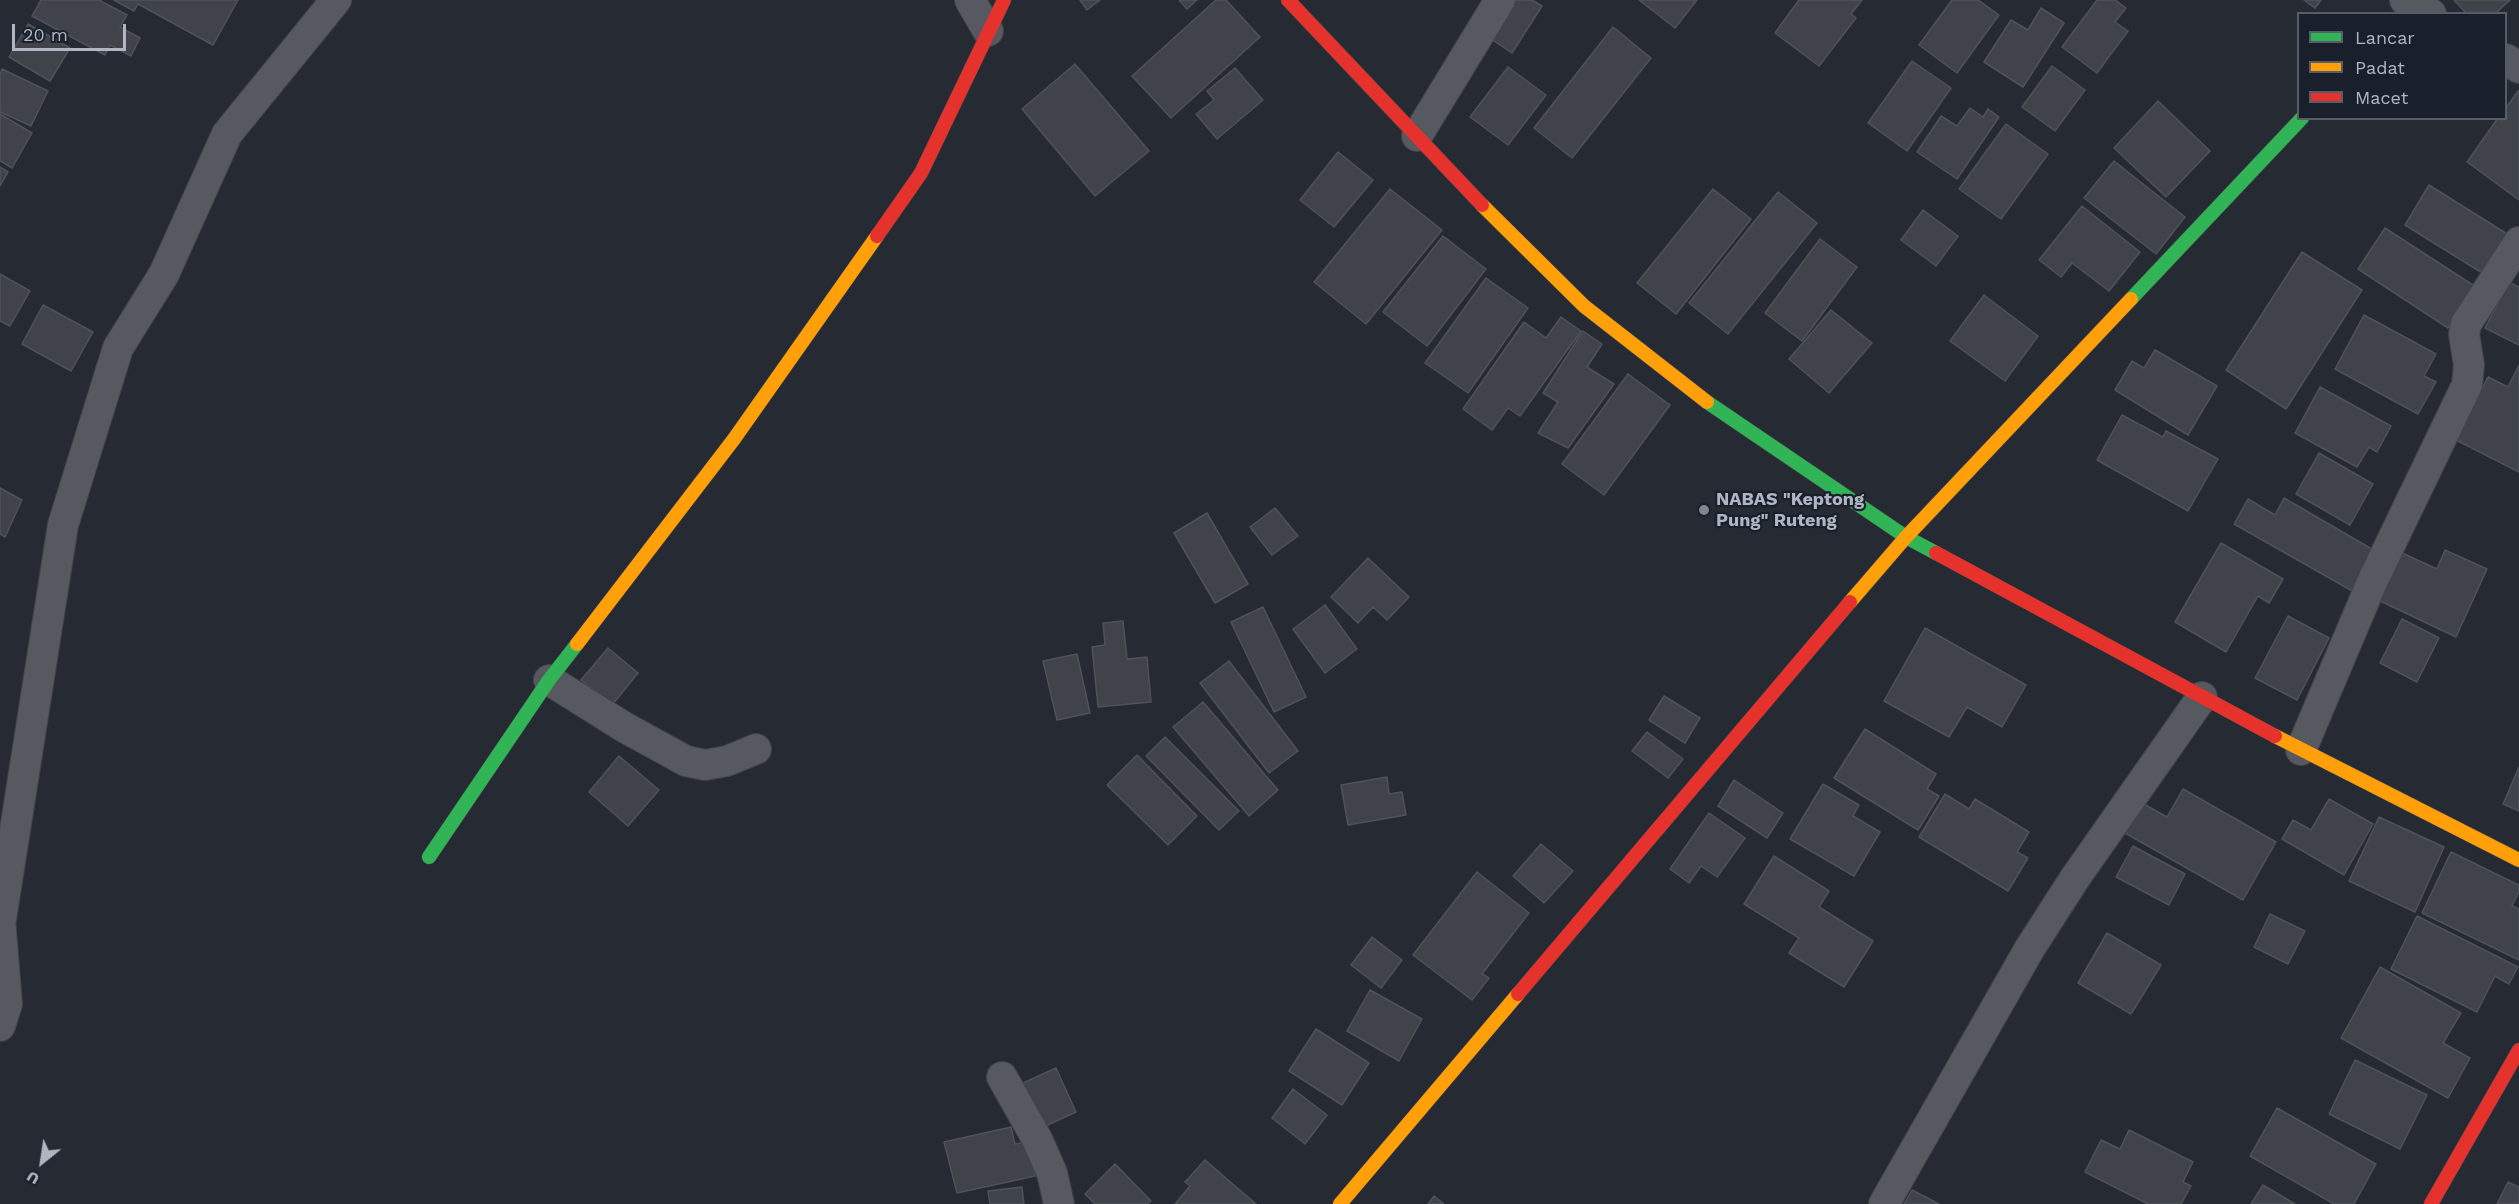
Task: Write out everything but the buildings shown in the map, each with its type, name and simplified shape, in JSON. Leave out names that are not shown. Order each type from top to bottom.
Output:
[{"type":"main road","points":[[429,857],[549,680],[734,439],[921,173],[1004,0]]},
{"type":"main road","points":[[1288,0],[1500,224],[1584,306],[1687,388],[1906,537],[2301,750],[2519,860]]},
{"type":"main road","points":[[1340,1204],[1906,537],[2300,120]]},
{"type":"main road","points":[[2431,1204],[2519,1050]]},
{"type":"street","points":[[0,1026],[7,1004],[0,919],[63,525],[118,348],[164,274],[227,134],[336,0]]},
{"type":"street","points":[[970,0],[988,31]]},
{"type":"street","points":[[1417,136],[1500,0]]},
{"type":"street","points":[[2405,0],[2427,12]]},
{"type":"street","points":[[2301,750],[2373,580],[2468,385],[2469,364],[2464,334],[2466,324],[2519,242]]},
{"type":"street","points":[[549,680],[624,727],[686,761],[705,765],[727,761],[756,749]]},
{"type":"street","points":[[1884,1204],[2037,938],[2075,878],[2202,696]]},
{"type":"street","points":[[1002,1077],[1052,1173],[1059,1204]]},
{"type":"traffic: fast","points":[[2131,299],[2300,120]]},
{"type":"traffic: fast","points":[[1707,402],[1906,537],[1936,553]]},
{"type":"traffic: fast","points":[[429,857],[549,680],[577,644]]},
{"type":"traffic: slow","points":[[1482,205],[1584,306],[1707,402]]},
{"type":"traffic: slow","points":[[577,644],[734,439],[877,236]]},
{"type":"traffic: slow","points":[[1850,602],[1906,537],[2131,299]]},
{"type":"traffic: slow","points":[[2275,736],[2519,860]]},
{"type":"traffic: slow","points":[[1340,1204],[1518,994]]},
{"type":"traffic: jam","points":[[877,236],[921,173],[1004,0]]},
{"type":"traffic: jam","points":[[1288,0],[1482,205]]},
{"type":"traffic: jam","points":[[1936,553],[2275,736]]},
{"type":"traffic: jam","points":[[1518,994],[1850,602]]},
{"type":"traffic: jam","points":[[2431,1204],[2519,1050]]},
{"type":"place","name":"NABAS \"Keptong Pung\" Ruteng","points":[[1704,510]]}]
